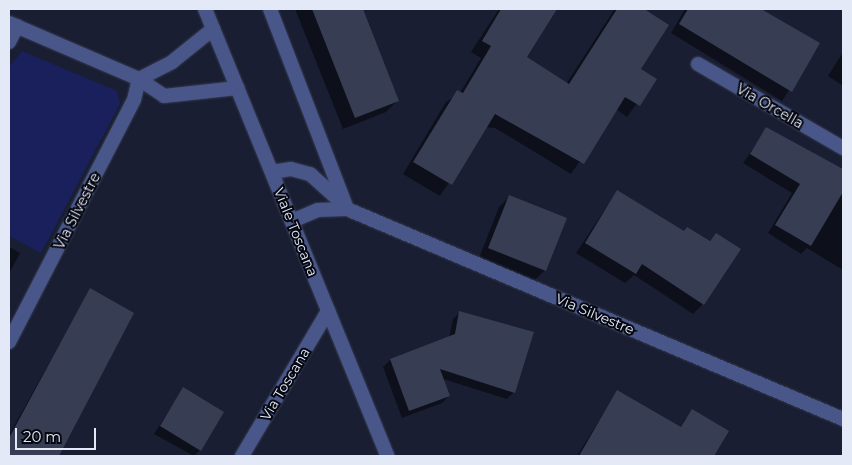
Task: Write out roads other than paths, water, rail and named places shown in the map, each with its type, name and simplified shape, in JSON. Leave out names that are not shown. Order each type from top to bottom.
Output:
[{"type":"street","name":"Viale Toscana","points":[[205,9],[387,456]]},
{"type":"street","points":[[270,9],[347,209]]},
{"type":"street","points":[[9,42],[13,24],[139,79],[170,98],[238,88]]},
{"type":"street","points":[[139,79],[172,62],[213,29]]},
{"type":"street","name":"Via Orcella","points":[[698,64],[843,148]]},
{"type":"street","name":"Via Silvestre","points":[[9,342],[134,100],[139,79]]},
{"type":"street","name":"Via Silvestre","points":[[272,172],[291,169],[310,174],[347,209],[843,419]]},
{"type":"street","name":"Via Silvestre","points":[[292,221],[318,210],[347,209]]},
{"type":"street","name":"Via Toscana","points":[[242,456],[328,311]]}]
